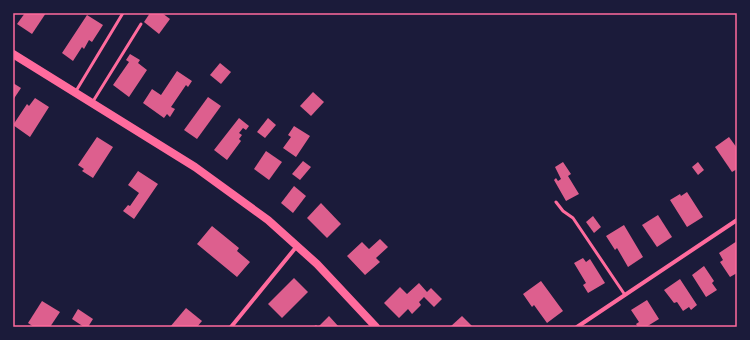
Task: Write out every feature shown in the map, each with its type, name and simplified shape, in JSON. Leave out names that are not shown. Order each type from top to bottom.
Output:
[{"type":"main road","points":[[13,54],[195,167],[268,220],[317,264],[376,327]]},
{"type":"street","points":[[577,327],[737,220]]},
{"type":"street","points":[[231,327],[297,245]]},
{"type":"lane","points":[[75,92],[123,13]]},
{"type":"lane","points":[[92,103],[141,24]]},
{"type":"lane","points":[[556,202],[563,211],[573,218],[625,294]]},
{"type":"building","points":[[25,13],[46,13],[32,34],[17,24]]},
{"type":"building","points":[[150,13],[162,13],[170,19],[159,34],[144,22]]},
{"type":"building","points":[[87,15],[103,25],[92,42],[89,40],[84,49],[82,47],[73,61],[62,53]]},
{"type":"building","points":[[130,54],[140,60],[138,63],[147,70],[129,97],[113,85],[129,62],[126,60]]},
{"type":"building","points":[[220,63],[231,72],[221,84],[210,75]]},
{"type":"building","points":[[177,71],[192,81],[188,87],[186,85],[171,107],[175,109],[170,117],[167,114],[164,118],[143,103],[152,89],[161,95]]},
{"type":"building","points":[[13,83],[21,88],[13,100]]},
{"type":"building","points":[[313,92],[324,102],[311,116],[300,106]]},
{"type":"building","points":[[208,97],[221,106],[197,139],[184,130]]},
{"type":"building","points":[[35,98],[49,107],[30,137],[13,125],[27,104],[29,106]]},
{"type":"building","points":[[239,118],[249,126],[246,130],[243,128],[239,133],[242,135],[239,139],[241,141],[227,160],[214,150]]},
{"type":"building","points":[[268,118],[276,125],[265,138],[257,132]]},
{"type":"building","points":[[294,126],[310,136],[296,157],[283,148],[291,137],[288,135]]},
{"type":"building","points":[[97,137],[113,147],[93,178],[82,171],[84,169],[78,165]]},
{"type":"building","points":[[729,137],[737,148],[737,169],[732,172],[715,147]]},
{"type":"building","points":[[266,151],[282,162],[269,180],[254,169]]},
{"type":"building","points":[[303,161],[311,167],[300,180],[292,174]]},
{"type":"building","points":[[563,162],[571,174],[568,176],[579,194],[566,201],[554,180],[556,178],[558,181],[561,179],[555,167]]},
{"type":"building","points":[[698,162],[704,170],[698,175],[692,167]]},
{"type":"building","points":[[138,171],[158,184],[134,219],[123,211],[128,205],[130,206],[139,193],[128,185]]},
{"type":"building","points":[[294,186],[306,196],[293,213],[281,203]]},
{"type":"building","points":[[687,192],[703,217],[687,227],[670,200]]},
{"type":"building","points":[[321,203],[341,224],[327,238],[307,218]]},
{"type":"building","points":[[658,215],[672,237],[657,247],[642,225]]},
{"type":"building","points":[[593,216],[601,227],[594,233],[586,222]]},
{"type":"building","points":[[624,225],[643,257],[628,267],[617,248],[615,250],[606,236]]},
{"type":"building","points":[[212,226],[239,248],[237,251],[250,262],[237,277],[197,244]]},
{"type":"building","points":[[380,239],[388,247],[376,258],[380,262],[365,275],[347,256],[362,242],[369,249]]},
{"type":"building","points":[[737,241],[737,273],[730,277],[720,262],[723,260],[719,253]]},
{"type":"building","points":[[583,258],[586,262],[590,259],[605,283],[588,293],[583,285],[586,283],[574,263]]},
{"type":"building","points":[[704,266],[714,281],[712,283],[717,290],[706,297],[692,275]]},
{"type":"building","points":[[294,278],[308,292],[282,318],[268,304]]},
{"type":"building","points":[[680,279],[697,305],[691,310],[689,307],[683,311],[677,302],[674,303],[664,290]]},
{"type":"building","points":[[541,281],[563,311],[547,323],[534,305],[532,307],[523,294]]},
{"type":"building","points":[[419,283],[427,292],[431,288],[442,299],[434,307],[424,297],[419,302],[421,305],[412,314],[408,309],[399,318],[384,303],[400,287],[407,294]]},
{"type":"building","points":[[647,300],[659,319],[646,327],[638,327],[636,324],[639,322],[631,310]]},
{"type":"building","points":[[42,301],[60,312],[50,327],[34,327],[28,323]]},
{"type":"building","points":[[186,308],[202,321],[197,327],[170,327]]},
{"type":"building","points":[[78,309],[93,319],[88,327],[84,327],[72,319]]},
{"type":"building","points":[[329,316],[339,327],[318,327]]},
{"type":"building","points":[[462,316],[472,326],[471,327],[450,327]]}]
